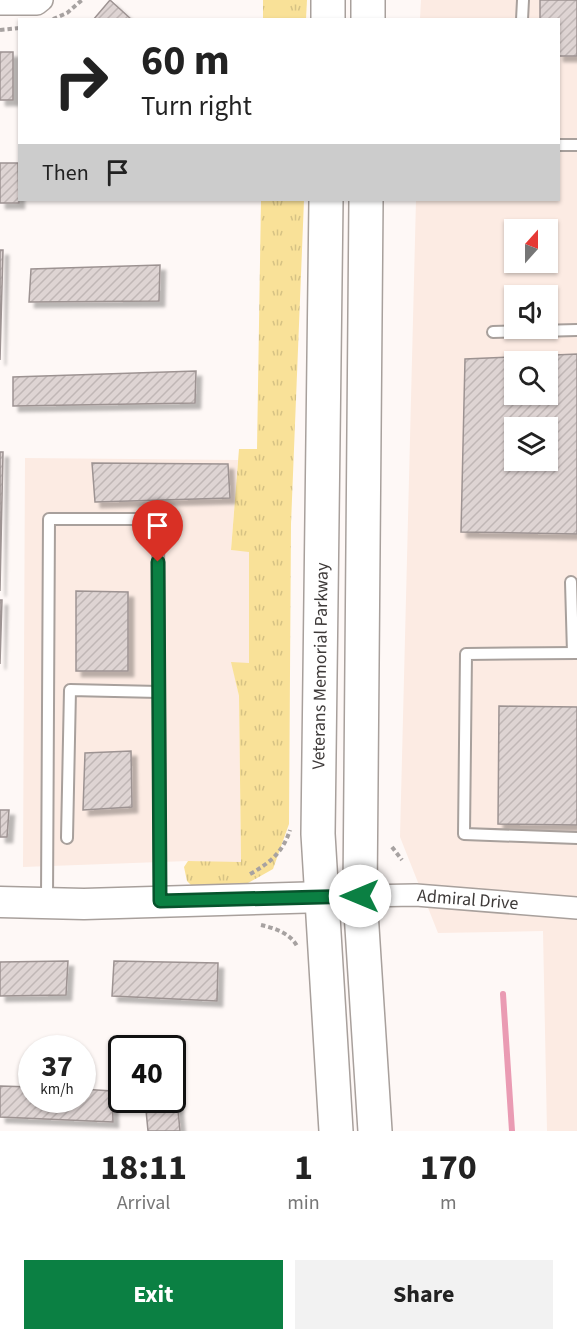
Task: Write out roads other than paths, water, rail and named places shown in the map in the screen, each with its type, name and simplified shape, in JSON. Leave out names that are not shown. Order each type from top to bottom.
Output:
[{"type":"highway","points":[[328,0],[328,18]]},
{"type":"highway","points":[[368,0],[368,18]]},
{"type":"highway","name":"Veterans Memorial Parkway","points":[[326,201],[318,834],[336,1131]]},
{"type":"highway","points":[[366,201],[360,896],[375,1131]]},
{"type":"street","points":[[0,4],[37,4],[42,0]]},
{"type":"street","name":"Admiral Drive","points":[[0,902],[416,895],[577,908]]},
{"type":"lane","points":[[522,18],[523,0]]},
{"type":"lane","points":[[560,145],[577,145]]},
{"type":"lane","points":[[493,332],[577,330]]},
{"type":"lane","points":[[47,903],[49,519],[158,519],[160,901]]},
{"type":"lane","points":[[571,582],[575,653],[466,654],[464,834],[577,838]]},
{"type":"lane","points":[[67,838],[70,690],[159,692]]},
{"type":"waterway","points":[[503,994],[512,1131]]}]
